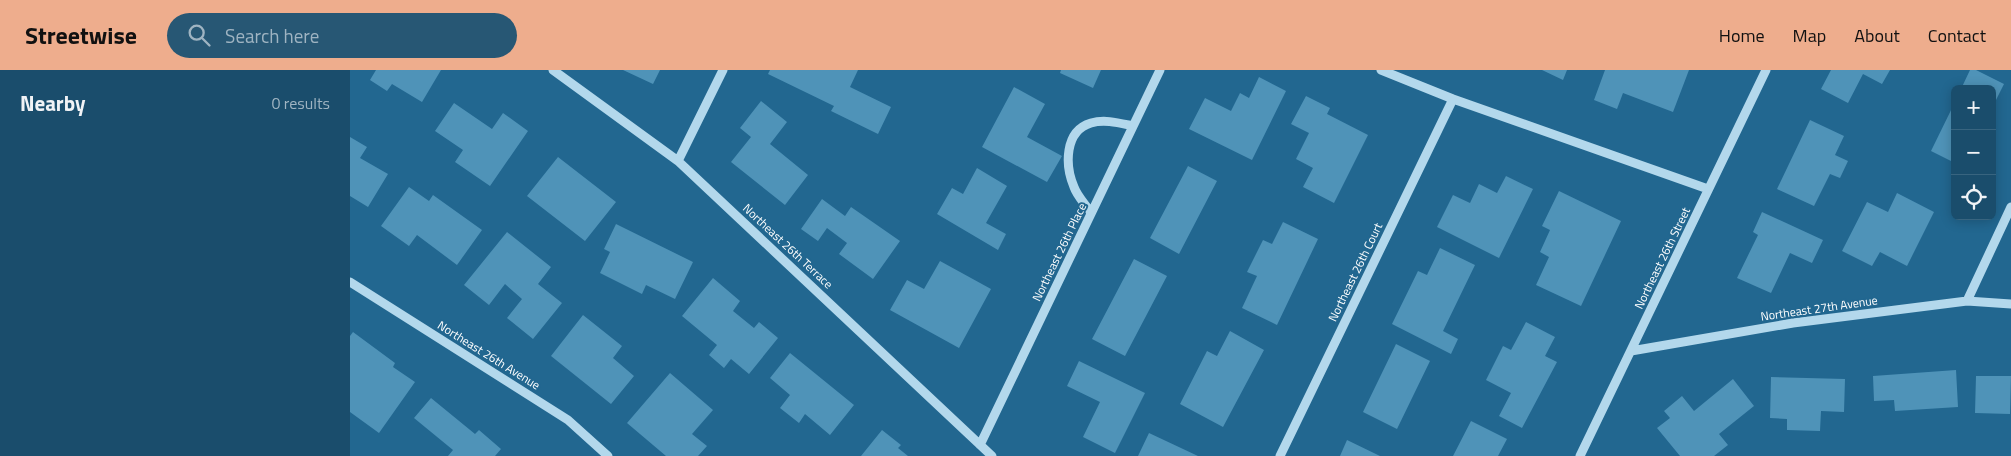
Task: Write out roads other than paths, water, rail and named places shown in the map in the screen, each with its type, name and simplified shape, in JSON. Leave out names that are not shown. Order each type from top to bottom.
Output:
[{"type":"street","name":"Northeast 26th Terrace","points":[[553,70],[678,161],[992,456]]},
{"type":"street","points":[[678,161],[723,70]]},
{"type":"street","name":"Northeast 26th Place","points":[[980,445],[1160,70]]},
{"type":"street","points":[[1381,70],[1453,99],[1708,189]]},
{"type":"street","name":"Northeast 26th Street","points":[[1580,456],[1766,70]]},
{"type":"street","name":"Northeast 26th Court","points":[[1280,456],[1453,99]]},
{"type":"street","points":[[1091,213],[1074,189],[1069,171],[1069,147],[1074,134],[1090,123],[1109,121],[1133,126]]},
{"type":"street","points":[[1967,301],[2011,207]]},
{"type":"street","name":"Northeast 26th Avenue","points":[[350,282],[568,420],[608,456]]},
{"type":"street","name":"Northeast 27th Avenue","points":[[1631,351],[1793,323],[1967,301],[2011,304]]}]
